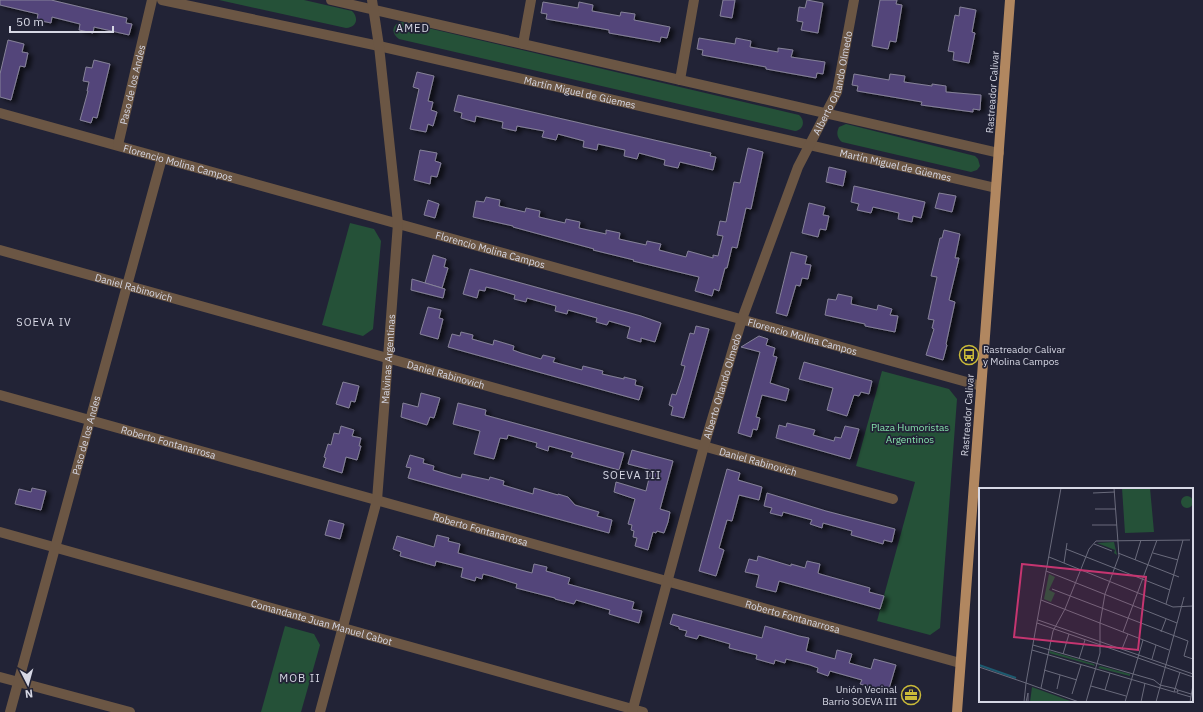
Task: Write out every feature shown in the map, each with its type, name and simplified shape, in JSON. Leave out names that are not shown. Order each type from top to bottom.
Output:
[{"type":"main road","name":"Rastreador Calivar","points":[[957,712],[1010,0]]},
{"type":"street","name":"Paso de los Andes","points":[[118,146],[152,0]]},
{"type":"street","name":"Martín Miguel de Güemes","points":[[162,0],[379,46],[996,188]]},
{"type":"street","points":[[332,0],[373,5],[522,44],[999,153]]},
{"type":"street","points":[[522,44],[531,0]]},
{"type":"street","points":[[680,80],[694,0]]},
{"type":"street","name":"Alberto Orlando Olmedo","points":[[632,710],[704,446],[742,319],[798,167],[837,92],[854,0]]},
{"type":"street","name":"Malvinas Argentinas","points":[[320,712],[377,500],[388,358],[398,223],[379,46],[373,5]]},
{"type":"street","name":"Florencio Molina Campos","points":[[0,113],[981,386]]},
{"type":"street","name":"Paso de los Andes","points":[[10,712],[162,158]]},
{"type":"street","name":"Daniel Rabinovich","points":[[0,250],[893,499]]},
{"type":"street","name":"Roberto Fontanarrosa","points":[[0,395],[960,663]]},
{"type":"street","name":"Comandante Juan Manuel Cabot","points":[[0,532],[643,712]]},
{"type":"street","points":[[0,677],[130,712]]},
{"type":"green space","points":[[219,0],[304,0],[352,11],[356,16],[356,22],[353,26],[346,28]]},
{"type":"green space","points":[[399,22],[799,115],[803,125],[800,129],[795,131],[399,39],[393,30]]},
{"type":"green space","points":[[846,124],[975,156],[978,159],[980,166],[977,170],[971,172],[842,142],[837,133],[839,127]]},
{"type":"green space","points":[[350,223],[374,229],[381,241],[373,329],[363,336],[322,325]]},
{"type":"green space","name":"Plaza Humoristas Argentinos","points":[[882,371],[949,389],[957,399],[940,628],[930,635],[877,621],[915,482],[856,466]]},
{"type":"green space","points":[[285,626],[314,634],[320,645],[301,712],[261,712]]},
{"type":"building","points":[[0,0],[51,0],[127,18],[126,23],[132,24],[129,35],[94,27],[93,33],[79,30],[80,24],[52,17],[51,23],[37,20],[38,14],[0,5]]},
{"type":"building","points":[[723,0],[735,0],[732,18],[720,16]]},
{"type":"building","points":[[807,0],[823,3],[818,33],[801,30],[803,22],[797,21],[799,7],[805,8]]},
{"type":"building","points":[[880,0],[897,0],[896,4],[902,5],[896,42],[890,41],[888,49],[872,46]]},
{"type":"building","points":[[543,2],[578,8],[579,2],[593,5],[592,11],[620,16],[621,12],[635,14],[634,20],[670,27],[667,38],[661,37],[660,42],[609,33],[609,30],[546,19],[547,14],[541,13]]},
{"type":"building","points":[[960,7],[976,10],[972,32],[975,33],[969,63],[953,60],[954,52],[948,51],[955,15],[959,16]]},
{"type":"building","points":[[699,38],[735,44],[736,38],[751,41],[750,47],[778,52],[778,48],[793,50],[791,57],[825,62],[823,74],[817,73],[816,78],[702,55],[703,50],[697,49]]},
{"type":"building","points":[[8,40],[24,44],[22,52],[28,53],[25,67],[20,66],[11,100],[0,97],[0,74]]},
{"type":"building","points":[[94,60],[110,64],[97,118],[93,117],[91,123],[80,120],[88,91],[89,82],[83,81],[86,67],[92,68]]},
{"type":"building","points":[[417,72],[434,76],[428,101],[433,102],[431,110],[437,112],[433,126],[428,124],[426,132],[410,129],[419,89],[413,87]]},
{"type":"building","points":[[854,74],[889,80],[890,74],[905,76],[904,82],[932,86],[932,84],[946,86],[946,92],[981,95],[980,110],[973,109],[973,112],[921,105],[922,102],[857,91],[858,86],[852,85]]},
{"type":"building","points":[[458,95],[711,153],[710,156],[716,157],[713,170],[680,162],[678,168],[664,165],[665,160],[639,153],[637,159],[624,156],[625,150],[598,144],[597,150],[583,147],[584,141],[558,134],[556,140],[542,137],[544,131],[517,126],[516,131],[502,128],[503,122],[476,116],[475,122],[461,118],[462,113],[454,111]]},
{"type":"building","points":[[748,148],[763,152],[751,209],[746,208],[737,248],[732,247],[719,291],[714,289],[712,296],[695,291],[699,277],[633,261],[634,260],[593,250],[594,249],[513,226],[473,217],[476,201],[484,202],[486,197],[500,200],[499,206],[525,212],[526,208],[540,211],[539,217],[565,223],[566,219],[580,222],[579,228],[606,234],[606,230],[620,233],[619,239],[646,245],[647,241],[661,244],[659,250],[686,257],[688,251],[713,258],[713,255],[718,256],[723,236],[717,235],[720,221],[726,222],[734,182],[740,183]]},
{"type":"building","points":[[420,150],[437,153],[435,161],[441,163],[437,177],[431,176],[430,184],[414,180]]},
{"type":"building","points":[[829,167],[846,171],[843,186],[826,182]]},
{"type":"building","points":[[854,186],[925,202],[921,218],[913,216],[912,222],[898,219],[899,213],[873,207],[871,213],[857,210],[859,204],[851,202]]},
{"type":"building","points":[[939,193],[956,196],[952,212],[935,208]]},
{"type":"building","points":[[428,200],[439,204],[435,218],[424,215]]},
{"type":"building","points":[[809,203],[825,207],[823,215],[829,216],[826,230],[820,229],[818,237],[802,233]]},
{"type":"building","points":[[944,230],[960,234],[955,258],[959,258],[949,300],[955,302],[943,360],[926,355],[934,329],[932,328],[934,320],[928,319],[937,277],[931,276],[940,238],[942,238]]},
{"type":"building","points":[[791,252],[807,256],[805,264],[811,265],[808,279],[802,278],[800,286],[796,285],[787,316],[776,313]]},
{"type":"building","points":[[433,255],[446,259],[444,267],[448,268],[442,288],[425,283]]},
{"type":"building","points":[[470,269],[641,316],[661,323],[655,342],[641,338],[641,342],[627,338],[630,327],[609,321],[607,325],[596,322],[597,318],[568,310],[567,314],[555,311],[556,306],[527,298],[526,302],[514,299],[515,295],[495,289],[486,287],[485,291],[479,290],[477,298],[463,294]]},
{"type":"building","points":[[412,279],[445,289],[443,298],[411,290]]},
{"type":"building","points":[[838,294],[852,297],[851,304],[877,310],[878,305],[892,309],[890,315],[898,316],[895,332],[865,326],[865,324],[825,315],[828,299],[836,300]]},
{"type":"building","points":[[428,307],[441,310],[439,318],[443,319],[438,339],[420,334]]},
{"type":"building","points":[[696,326],[709,329],[684,418],[671,415],[673,407],[669,405],[672,394],[676,395],[682,377],[685,366],[681,365],[690,333],[694,334]]},
{"type":"building","points":[[461,332],[473,335],[472,339],[493,345],[494,340],[514,346],[513,350],[541,359],[543,355],[555,358],[553,362],[582,370],[583,366],[603,371],[602,374],[636,380],[635,385],[643,387],[639,400],[448,347],[452,334],[460,336]]},
{"type":"building","points":[[759,336],[768,339],[766,345],[775,348],[773,356],[777,357],[770,383],[789,389],[786,401],[762,395],[756,417],[760,418],[757,430],[753,429],[751,437],[738,433],[760,352],[741,347]]},
{"type":"building","points":[[804,362],[872,381],[869,394],[861,392],[859,396],[854,395],[847,416],[827,410],[833,388],[799,379]]},
{"type":"building","points":[[343,382],[359,386],[355,402],[351,401],[349,408],[336,404]]},
{"type":"building","points":[[421,393],[440,398],[434,418],[430,417],[427,425],[401,417],[403,403],[418,407]]},
{"type":"building","points":[[458,403],[486,410],[485,415],[624,453],[619,470],[571,457],[573,453],[571,452],[549,446],[548,451],[536,447],[537,443],[508,435],[507,439],[500,438],[494,459],[474,454],[480,431],[453,424]]},
{"type":"building","points":[[787,423],[815,430],[813,435],[834,441],[835,437],[841,438],[845,426],[859,429],[850,459],[776,438],[779,425],[786,427]]},
{"type":"building","points":[[341,426],[354,430],[352,436],[361,438],[359,446],[361,446],[357,460],[346,457],[342,473],[323,467],[328,444],[331,445],[334,433],[339,434]]},
{"type":"building","points":[[632,450],[673,461],[660,509],[670,512],[668,522],[664,533],[657,531],[656,533],[653,532],[648,550],[635,546],[637,538],[633,537],[634,531],[631,530],[632,525],[628,524],[635,499],[614,492],[616,482],[646,491],[651,470],[628,464]]},
{"type":"building","points":[[410,455],[424,459],[423,463],[434,466],[433,470],[453,476],[461,478],[462,474],[489,480],[490,477],[504,481],[503,485],[533,494],[534,488],[568,497],[575,505],[599,512],[597,516],[612,520],[609,533],[408,478],[411,468],[406,467]]},
{"type":"building","points":[[727,469],[740,473],[738,480],[762,487],[759,500],[739,495],[732,521],[727,520],[719,548],[724,550],[716,576],[699,571]]},
{"type":"building","points":[[32,488],[46,491],[41,510],[15,504],[19,489],[31,492]]},
{"type":"building","points":[[767,493],[826,511],[895,529],[892,542],[884,540],[883,544],[851,535],[852,531],[823,523],[822,528],[810,524],[812,520],[783,512],[782,516],[770,513],[772,508],[764,506]]},
{"type":"building","points":[[329,520],[344,524],[340,539],[325,535]]},
{"type":"building","points":[[437,535],[449,538],[448,541],[460,544],[458,553],[532,573],[534,564],[547,567],[546,571],[570,578],[568,584],[634,602],[632,609],[642,611],[639,623],[609,614],[610,610],[576,600],[574,604],[516,588],[517,584],[491,576],[483,574],[482,579],[476,577],[475,581],[461,577],[463,568],[436,561],[435,566],[400,556],[401,552],[393,549],[397,536],[434,547]]},
{"type":"building","points":[[758,556],[791,566],[791,564],[805,568],[807,561],[820,564],[818,573],[820,574],[870,588],[869,592],[884,596],[880,609],[779,581],[776,592],[756,587],[759,575],[745,572],[749,559],[757,561]]},
{"type":"building","points":[[673,614],[762,638],[765,626],[809,638],[806,651],[835,659],[837,650],[852,654],[849,663],[871,669],[874,659],[896,665],[888,692],[860,684],[862,680],[830,671],[828,676],[817,672],[818,668],[810,665],[786,659],[785,663],[775,660],[774,664],[756,659],[757,655],[729,648],[730,644],[699,635],[697,639],[685,636],[687,631],[670,624]]},
{"type":"place","name":"Rastreador Calivar y Molina Campos","points":[[969,355]]},
{"type":"place","name":"Unión Vecinal Barrio SOEVA III","points":[[911,695]]},
{"type":"district","name":"AMED","points":[[413,28]]},
{"type":"district","name":"SOEVA IV","points":[[44,322]]},
{"type":"district","name":"SOEVA III","points":[[632,475]]},
{"type":"district","name":"MOB II","points":[[300,678]]}]
